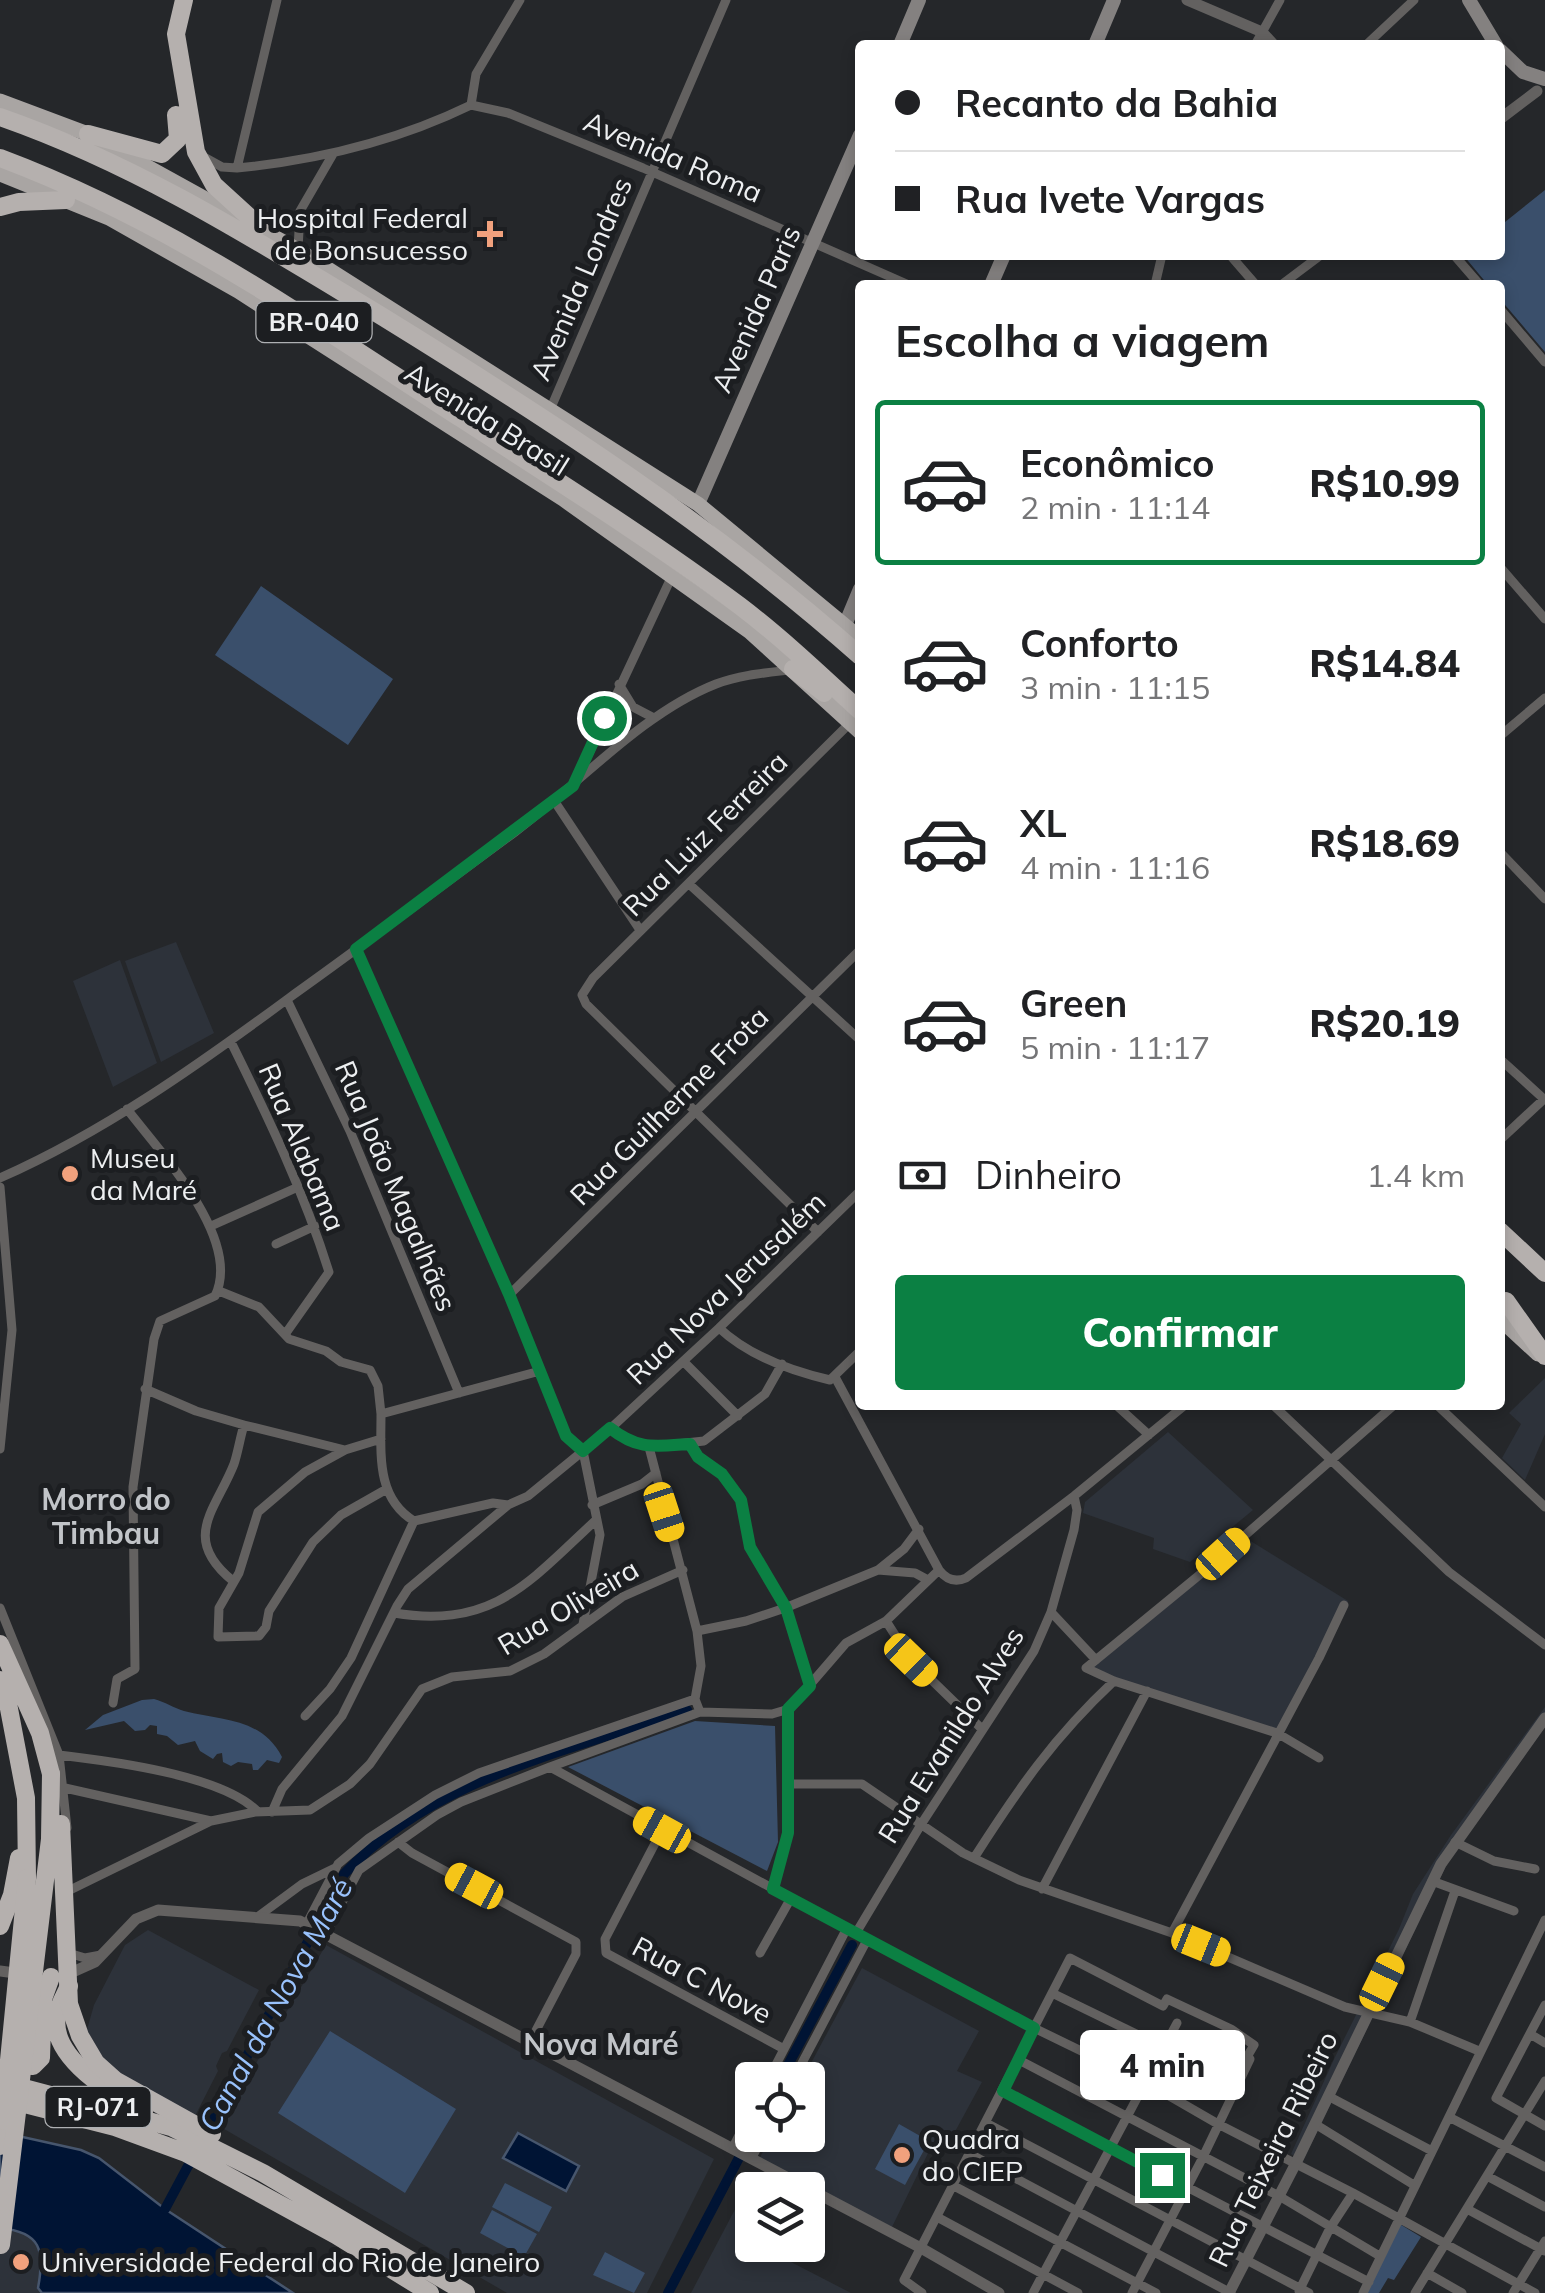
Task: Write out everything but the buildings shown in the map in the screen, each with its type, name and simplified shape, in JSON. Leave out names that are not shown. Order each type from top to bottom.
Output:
[{"type":"highway","points":[[88,134],[157,154],[175,144],[179,132],[169,47],[175,0]]},
{"type":"highway","points":[[184,0],[176,34],[196,152],[214,185],[259,226]]},
{"type":"highway","name":"Avenida Brasil","points":[[0,101],[88,134],[298,250],[698,504],[855,634]]},
{"type":"highway","name":"Avenida Brasil","points":[[0,117],[80,147],[186,199],[440,352],[688,516],[800,602],[855,652]]},
{"type":"highway","name":"Avenida Brasil","points":[[0,158],[53,177],[211,258],[586,499],[740,606],[855,719]]},
{"type":"highway","name":"Avenida Brasil","points":[[0,174],[109,218],[238,291],[563,499],[750,632],[793,670]]},
{"type":"highway","points":[[0,207],[66,200]]},
{"type":"highway","points":[[793,670],[855,719]]},
{"type":"highway","points":[[1505,1225],[1545,1264]]},
{"type":"highway","points":[[1505,1236],[1545,1273]]},
{"type":"highway","points":[[1505,1248],[1545,1284]]},
{"type":"highway","points":[[1505,1313],[1545,1337]]},
{"type":"highway","points":[[1505,1315],[1545,1358]]},
{"type":"highway","points":[[0,1644],[26,1798],[27,1878],[0,2146]]},
{"type":"highway","points":[[9,1687],[40,1733],[58,1781],[69,2004],[80,2036],[96,2063],[202,2147],[275,2169],[350,2222],[466,2293]]},
{"type":"highway","points":[[0,2255],[58,1781]]},
{"type":"highway","points":[[0,1926],[17,1869],[26,1798]]},
{"type":"highway","points":[[75,1964],[56,2018],[72,2058],[100,2086],[171,2127]]},
{"type":"highway","points":[[0,2064],[25,2067],[38,2063],[48,1977]]},
{"type":"highway","name":"RJ-071","points":[[0,2082],[171,2127],[430,2293]]},
{"type":"highway","name":"RJ-071","points":[[0,2098],[202,2147]]},
{"type":"main road","points":[[902,40],[920,0]]},
{"type":"main road","points":[[1096,40],[1114,0]]},
{"type":"main road","points":[[1468,0],[1493,40]]},
{"type":"main road","points":[[1505,54],[1542,89]]},
{"type":"main road","name":"Avenida Paris","points":[[698,504],[855,145]]},
{"type":"main road","points":[[845,625],[855,602]]},
{"type":"street","points":[[237,168],[277,0]]},
{"type":"street","points":[[196,152],[214,164],[237,168],[333,154],[422,127],[471,105],[476,74],[520,0]]},
{"type":"street","name":"Avenida Londres","points":[[550,410],[726,0]]},
{"type":"street","points":[[1188,0],[1262,32],[1269,40]]},
{"type":"street","points":[[1258,40],[1280,0]]},
{"type":"street","points":[[1371,40],[1414,0]]},
{"type":"street","points":[[1505,115],[1542,89]]},
{"type":"street","name":"Avenida Roma","points":[[471,105],[508,112],[898,280]]},
{"type":"street","points":[[298,250],[300,211],[333,154]]},
{"type":"street","points":[[1234,260],[1252,280]]},
{"type":"street","points":[[1288,280],[1314,260]]},
{"type":"street","points":[[1458,260],[1476,280]]},
{"type":"street","points":[[1505,315],[1545,362]]},
{"type":"street","points":[[1505,573],[1545,620]]},
{"type":"street","points":[[573,786],[672,576]]},
{"type":"street","points":[[0,1178],[127,1109],[231,1042],[555,802],[654,718],[728,680],[793,670]]},
{"type":"street","points":[[619,684],[633,707],[654,718]]},
{"type":"street","points":[[1505,732],[1545,698]]},
{"type":"street","name":"Rua Luiz Ferreira","points":[[695,1113],[586,1004],[582,990],[855,723]]},
{"type":"street","points":[[555,802],[640,930]]},
{"type":"street","points":[[1505,857],[1545,900]]},
{"type":"street","points":[[689,884],[855,1036]]},
{"type":"street","points":[[356,949],[509,1294],[566,1436],[583,1451],[600,1540],[584,1624]]},
{"type":"street","name":"Rua Guilherme Frota","points":[[509,1294],[855,955]]},
{"type":"street","name":"Rua João Magalhães","points":[[288,1000],[350,1130],[459,1392]]},
{"type":"street","name":"Rua Alabama","points":[[231,1042],[315,1226],[329,1272],[286,1333]]},
{"type":"street","points":[[1505,1064],[1545,1100],[1505,1136]]},
{"type":"street","points":[[113,1702],[117,1679],[135,1669],[132,1511],[145,1389],[160,1321],[211,1299],[219,1291],[219,1255],[211,1226],[127,1109]]},
{"type":"street","points":[[695,1113],[818,1232]]},
{"type":"street","points":[[0,1187],[12,1330],[0,1449]]},
{"type":"street","points":[[211,1226],[298,1187]]},
{"type":"street","name":"Rua Nova Jerusalém","points":[[272,1812],[282,1789],[342,1716],[408,1589],[508,1505],[528,1496],[610,1428],[684,1362],[855,1195]]},
{"type":"street","points":[[276,1244],[315,1226]]},
{"type":"street","points":[[219,1291],[259,1306],[288,1339],[326,1351],[340,1362],[370,1370],[378,1386],[385,1490],[401,1511],[414,1520],[493,1503],[508,1505]]},
{"type":"street","points":[[719,1328],[737,1345],[782,1364],[833,1378],[919,1529],[938,1570],[948,1579],[966,1578],[1179,1410]]},
{"type":"street","points":[[833,1378],[855,1357]]},
{"type":"street","points":[[684,1362],[738,1416]]},
{"type":"street","points":[[610,1428],[649,1448],[704,1442],[766,1394],[782,1364]]},
{"type":"street","points":[[381,1414],[540,1371]]},
{"type":"street","points":[[145,1389],[244,1426],[345,1450]]},
{"type":"street","points":[[1122,1410],[1149,1435]]},
{"type":"street","points":[[1279,1410],[1449,1572],[1545,1645]]},
{"type":"street","points":[[1318,1758],[1277,1733],[1114,1681],[1086,1668],[1203,1572],[1388,1410]]},
{"type":"street","points":[[1442,1410],[1545,1507]]},
{"type":"street","points":[[233,1581],[213,1563],[206,1532],[210,1510],[234,1464],[244,1426]]},
{"type":"street","points":[[381,1439],[345,1450],[305,1472],[258,1512],[240,1573],[219,1608],[218,1637],[259,1636],[266,1627],[269,1611],[313,1542],[340,1515],[385,1490]]},
{"type":"street","points":[[690,1444],[698,1457],[722,1474],[741,1500],[750,1547],[786,1608],[810,1686]]},
{"type":"street","points":[[649,1448],[697,1631],[701,1666],[695,1698],[700,1712]]},
{"type":"street","points":[[592,1504],[642,1484],[656,1473]]},
{"type":"street","name":"Rua Evanildo Alves","points":[[777,2062],[852,1931],[1034,1650],[1051,1612],[1077,1516],[1074,1496]]},
{"type":"street","points":[[305,1716],[351,1658],[414,1520]]},
{"type":"street","points":[[394,1613],[458,1615],[505,1599],[535,1577],[596,1520]]},
{"type":"street","points":[[697,1631],[786,1608],[878,1570],[904,1549],[919,1529]]},
{"type":"street","name":"Rua Oliveira","points":[[70,1890],[212,1821],[258,1812],[310,1810],[350,1784],[370,1764],[413,1700],[428,1685],[452,1677],[510,1672],[544,1654],[622,1597],[683,1570]]},
{"type":"street","points":[[878,1570],[916,1573],[928,1580]]},
{"type":"street","points":[[316,1928],[360,1870],[460,1802],[700,1712],[772,1714],[788,1709],[846,1643],[886,1621],[938,1570]]},
{"type":"street","points":[[1172,1933],[1344,1605]]},
{"type":"street","points":[[0,1608],[58,1755],[75,1964]]},
{"type":"street","points":[[1051,1612],[1096,1660]]},
{"type":"street","points":[[886,1621],[911,1660],[982,1729]]},
{"type":"street","points":[[974,1858],[1034,1765],[1114,1681]]},
{"type":"street","points":[[1042,1889],[1147,1691]]},
{"type":"street","points":[[260,1915],[302,1884],[334,1868],[369,1838],[435,1795],[479,1774],[695,1698]]},
{"type":"street","points":[[773,1889],[788,1833],[788,1709]]},
{"type":"street","name":"Rua Teixeira Ribeiro","points":[[1230,2293],[1432,1881],[1455,1842],[1545,1718]]},
{"type":"street","points":[[58,1755],[200,1782],[242,1798],[258,1812]]},
{"type":"street","points":[[550,1767],[867,1940],[1147,2082],[1218,2124],[1353,2193],[1515,2289],[1535,2293]]},
{"type":"street","points":[[58,1781],[212,1821]]},
{"type":"street","points":[[788,1784],[862,1784],[974,1858],[1042,1889],[1172,1933],[1367,2014],[1410,2022],[1479,2051]]},
{"type":"street","name":"Rua C Nove","points":[[662,1830],[604,1946],[612,1959],[784,2049]]},
{"type":"street","points":[[398,1842],[576,1942],[576,1954],[530,2042]]},
{"type":"street","points":[[1455,1842],[1494,1861],[1535,1869]]},
{"type":"street","points":[[316,1928],[334,1868]]},
{"type":"street","points":[[1432,1881],[1514,1912]]},
{"type":"street","points":[[1410,2022],[1455,1891]]},
{"type":"street","points":[[760,1953],[791,1898]]},
{"type":"street","points":[[48,1977],[103,1954],[136,1919],[158,1910],[260,1915],[316,1928],[999,2293]]},
{"type":"street","points":[[1363,2293],[1545,1920]]},
{"type":"street","points":[[803,2062],[867,1940]]},
{"type":"street","points":[[922,2293],[904,2283],[905,2278],[1070,1958],[1163,2006],[1166,1999],[1232,2029],[1254,2045],[1202,2159],[1134,2288]]},
{"type":"street","points":[[0,1971],[48,1977],[75,1964]]},
{"type":"street","points":[[1052,1993],[1163,2047]]},
{"type":"street","points":[[1545,2005],[1497,2094],[1497,2099],[1545,2126]]},
{"type":"street","points":[[1033,2293],[1178,2022]]},
{"type":"street","points":[[1530,2034],[1545,2044]]},
{"type":"street","points":[[1020,2060],[1202,2159],[1279,2196],[1378,2256]]},
{"type":"street","points":[[1414,2293],[1544,2085]]},
{"type":"street","points":[[1003,2091],[1369,2282]]},
{"type":"street","points":[[1328,2096],[1432,2151]]},
{"type":"street","points":[[1449,2117],[1545,2166]]},
{"type":"street","points":[[986,2124],[1303,2292],[1330,2228],[1353,2193]]},
{"type":"street","points":[[1315,2124],[1414,2186]]},
{"type":"street","points":[[742,2155],[745,2152]]},
{"type":"street","points":[[970,2154],[1230,2293]]},
{"type":"street","points":[[1486,2176],[1545,2207]]},
{"type":"street","points":[[954,2186],[1134,2288],[1156,2293]]},
{"type":"street","points":[[1467,2209],[1543,2247],[1515,2289]]},
{"type":"street","points":[[937,2217],[1078,2293]]},
{"type":"street","points":[[1427,2273],[1462,2293]]},
{"type":"shaded area","points":[[1545,190],[1545,352],[1505,305],[1505,280],[1484,280],[1467,260],[1505,260],[1505,222]]},
{"type":"shaded area","points":[[261,586],[393,679],[348,745],[215,655]]},
{"type":"shaded area","points":[[176,942],[214,1033],[161,1062],[125,961]]},
{"type":"shaded area","points":[[120,960],[157,1063],[113,1087],[73,981]]},
{"type":"shaded area","points":[[1545,1378],[1545,1434],[1525,1480],[1502,1458],[1521,1424],[1509,1413]]},
{"type":"shaded area","points":[[1168,1432],[1253,1510],[1190,1562],[1153,1549],[1154,1538],[1083,1513],[1085,1502]]},
{"type":"shaded area","points":[[1249,1540],[1348,1601],[1279,1730],[1094,1671],[1094,1667]]},
{"type":"shaded area","points":[[154,1699],[252,1728],[263,1734],[282,1757],[279,1763],[267,1760],[253,1770],[252,1764],[238,1762],[231,1766],[223,1762],[222,1753],[213,1759],[200,1751],[195,1741],[178,1745],[157,1734],[157,1726],[135,1731],[124,1721],[85,1730],[103,1715]]},
{"type":"shaded area","points":[[1545,1707],[1545,1727],[1448,1862],[1303,2161],[1291,2154],[1413,1894]]},
{"type":"shaded area","points":[[695,1721],[775,1726],[778,1842],[767,1871],[568,1767]]},
{"type":"shaded area","points":[[148,1930],[259,1990],[227,2051],[222,2053],[216,2066],[218,2071],[195,2116],[109,2071],[86,2033],[94,2005],[125,1945]]},
{"type":"shaded area","points":[[326,1945],[714,2159],[647,2293],[507,2293],[219,2126]]},
{"type":"shaded area","points":[[862,1968],[979,2031],[957,2071],[982,2082],[945,2150],[932,2145],[892,2227],[825,2193],[825,2172],[784,2172],[759,2159],[763,2152],[825,2152],[825,2062],[812,2062]]},
{"type":"shaded area","points":[[330,2031],[456,2109],[405,2193],[278,2113]]},
{"type":"shaded area","name":"Quadra do CIEP","points":[[899,2124],[929,2141],[905,2185],[875,2169]]},
{"type":"shaded area","points":[[0,2132],[81,2150],[99,2158],[165,2209],[293,2293],[42,2293],[38,2288],[41,2263],[37,2245],[24,2234],[0,2228]]},
{"type":"shaded area","points":[[518,2133],[579,2166],[566,2191],[503,2158]]},
{"type":"shaded area","points":[[505,2183],[552,2207],[539,2232],[492,2207]]},
{"type":"shaded area","points":[[735,2209],[735,2262],[791,2262],[851,2293],[691,2293]]},
{"type":"shaded area","points":[[492,2210],[537,2234],[524,2257],[480,2233]]},
{"type":"shaded area","points":[[1398,2223],[1421,2237],[1394,2280],[1388,2278],[1379,2293],[1365,2293]]},
{"type":"shaded area","name":"Universidade Federal do Rio de Janeiro","points":[[0,2228],[21,2230],[35,2239],[41,2255],[38,2288],[42,2293],[0,2293]]},
{"type":"shaded area","points":[[605,2252],[645,2273],[634,2293],[593,2275]]},
{"type":"waterway","name":"Canal da Nova Maré","points":[[206,2133],[344,1874],[379,1841],[418,1814],[504,1771],[687,1710]]},
{"type":"waterway","points":[[790,2062],[852,1945]]},
{"type":"waterway","points":[[668,2293],[742,2152]]},
{"type":"waterway","name":"Canal da Nova Maré","points":[[165,2209],[195,2153]]},
{"type":"place","name":"Hospital Federal de Bonsucesso","points":[[490,234]]},
{"type":"place","name":"Museu da Maré","points":[[70,1174]]},
{"type":"place","name":"Quadra do CIEP","points":[[902,2155]]},
{"type":"place","name":"Universidade Federal do Rio de Janeiro","points":[[21,2262]]},
{"type":"district","name":"Morro do Timbau","points":[[106,1517]]},
{"type":"district","name":"Nova Maré","points":[[601,2045]]},
{"type":"route","points":[[604,718],[573,786],[356,949],[509,1294],[566,1436],[583,1451],[610,1428],[649,1448],[690,1444],[698,1457],[722,1474],[741,1500],[750,1547],[786,1608],[810,1686],[788,1709],[788,1833],[773,1889],[1034,2028],[1003,2091],[1162,2175]]}]
